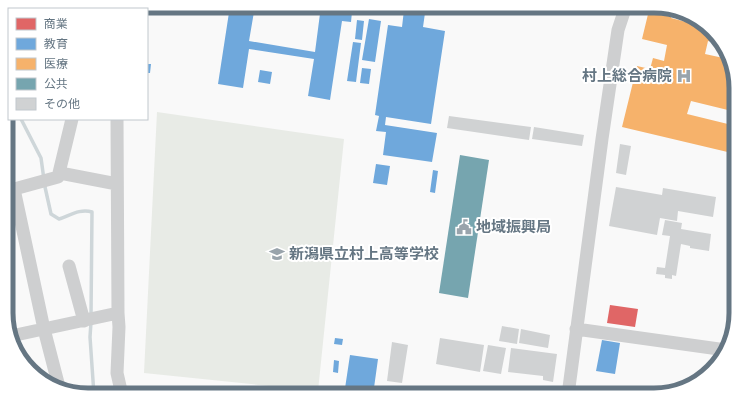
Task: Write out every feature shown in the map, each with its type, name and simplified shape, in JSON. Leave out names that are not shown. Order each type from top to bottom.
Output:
[{"type":"street","points":[[569,388],[602,139],[618,30],[624,13]]},
{"type":"street","points":[[13,189],[58,177],[72,120]]},
{"type":"street","points":[[117,120],[119,327],[117,373],[120,388]]},
{"type":"street","points":[[60,172],[117,184]]},
{"type":"street","points":[[13,202],[58,381]]},
{"type":"street","points":[[69,266],[84,321]]},
{"type":"street","points":[[17,335],[118,313]]},
{"type":"street","points":[[576,329],[719,349]]},
{"type":"shaded area","points":[[157,112],[344,139],[318,388],[289,388],[144,373]]},
{"type":"building: 商業","points":[[610,305],[638,309],[635,327],[607,323]]},
{"type":"building: 教育","points":[[229,13],[254,13],[249,41],[315,52],[320,13],[352,13],[351,22],[342,21],[330,100],[308,96],[314,59],[249,49],[243,88],[218,84]]},
{"type":"building: 教育","points":[[360,13],[375,13],[375,15]]},
{"type":"building: 教育","points":[[404,13],[425,13],[423,27],[445,31],[431,124],[386,117],[385,125],[437,133],[432,162],[383,155],[386,132],[376,131],[379,116],[375,115],[388,25],[402,27]]},
{"type":"building: 教育","points":[[369,19],[381,21],[375,62],[362,60]]},
{"type":"building: 教育","points":[[357,20],[364,21],[362,40],[355,39]]},
{"type":"building: 教育","points":[[353,42],[361,43],[356,82],[347,81]]},
{"type":"building: 教育","points":[[148,64],[151,64],[150,73],[148,73]]},
{"type":"building: 教育","points":[[362,68],[371,69],[369,84],[360,83]]},
{"type":"building: 教育","points":[[260,70],[272,72],[270,84],[258,82]]},
{"type":"building: 教育","points":[[376,164],[390,166],[387,185],[373,183]]},
{"type":"building: 教育","points":[[433,170],[438,171],[435,193],[430,192]]},
{"type":"building: 教育","points":[[335,338],[343,339],[342,345],[334,344]]},
{"type":"building: 教育","points":[[602,340],[620,343],[615,374],[596,371]]},
{"type":"building: 教育","points":[[350,355],[378,359],[374,388],[345,388]]},
{"type":"building: 教育","points":[[334,360],[339,361],[338,373],[333,372]]},
{"type":"building: 医療","name":"村上総合病院","points":[[648,13],[654,13],[672,16],[671,18],[691,23],[703,32],[713,42],[708,41],[705,54],[723,59],[728,78],[729,110],[691,101],[687,114],[729,124],[729,152],[622,127],[637,66],[650,69],[653,58],[664,61],[667,45],[642,39]]},
{"type":"building: 公共","name":"地域振興局","points":[[460,155],[489,160],[468,298],[439,293]]},
{"type":"building: その他","points":[[449,116],[531,127],[529,140],[447,128]]},
{"type":"building: その他","points":[[534,127],[584,135],[582,146],[532,139]]},
{"type":"building: その他","points":[[620,144],[631,146],[626,175],[616,173]]},
{"type":"building: その他","points":[[616,187],[662,195],[663,188],[716,197],[713,217],[678,211],[677,221],[660,218],[657,235],[609,226]]},
{"type":"building: その他","points":[[665,220],[682,223],[681,229],[711,234],[709,251],[690,248],[690,246],[681,244],[676,276],[672,275],[672,279],[665,278],[665,275],[656,274],[657,267],[665,268],[670,236],[662,235]]},
{"type":"building: その他","points":[[502,326],[519,329],[517,344],[499,341]]},
{"type":"building: その他","points":[[521,329],[550,335],[548,348],[519,343]]},
{"type":"building: その他","points":[[440,338],[484,345],[480,372],[436,364]]},
{"type":"building: その他","points":[[392,342],[408,345],[402,383],[387,381]]},
{"type":"building: その他","points":[[488,345],[506,348],[501,374],[483,371]]},
{"type":"building: その他","points":[[511,348],[557,354],[553,382],[543,380],[543,376],[508,372]]},
{"type":"waterway","points":[[22,120],[41,158],[51,214],[59,219],[83,211],[92,212],[91,316]]},
{"type":"waterway","points":[[91,322],[90,337],[94,388]]},
{"type":"place","name":"村上総合病院","points":[[684,76]]},
{"type":"place","name":"地域振興局","points":[[464,227]]},
{"type":"place","name":"新潟県立村上高等学校","points":[[277,254]]}]
